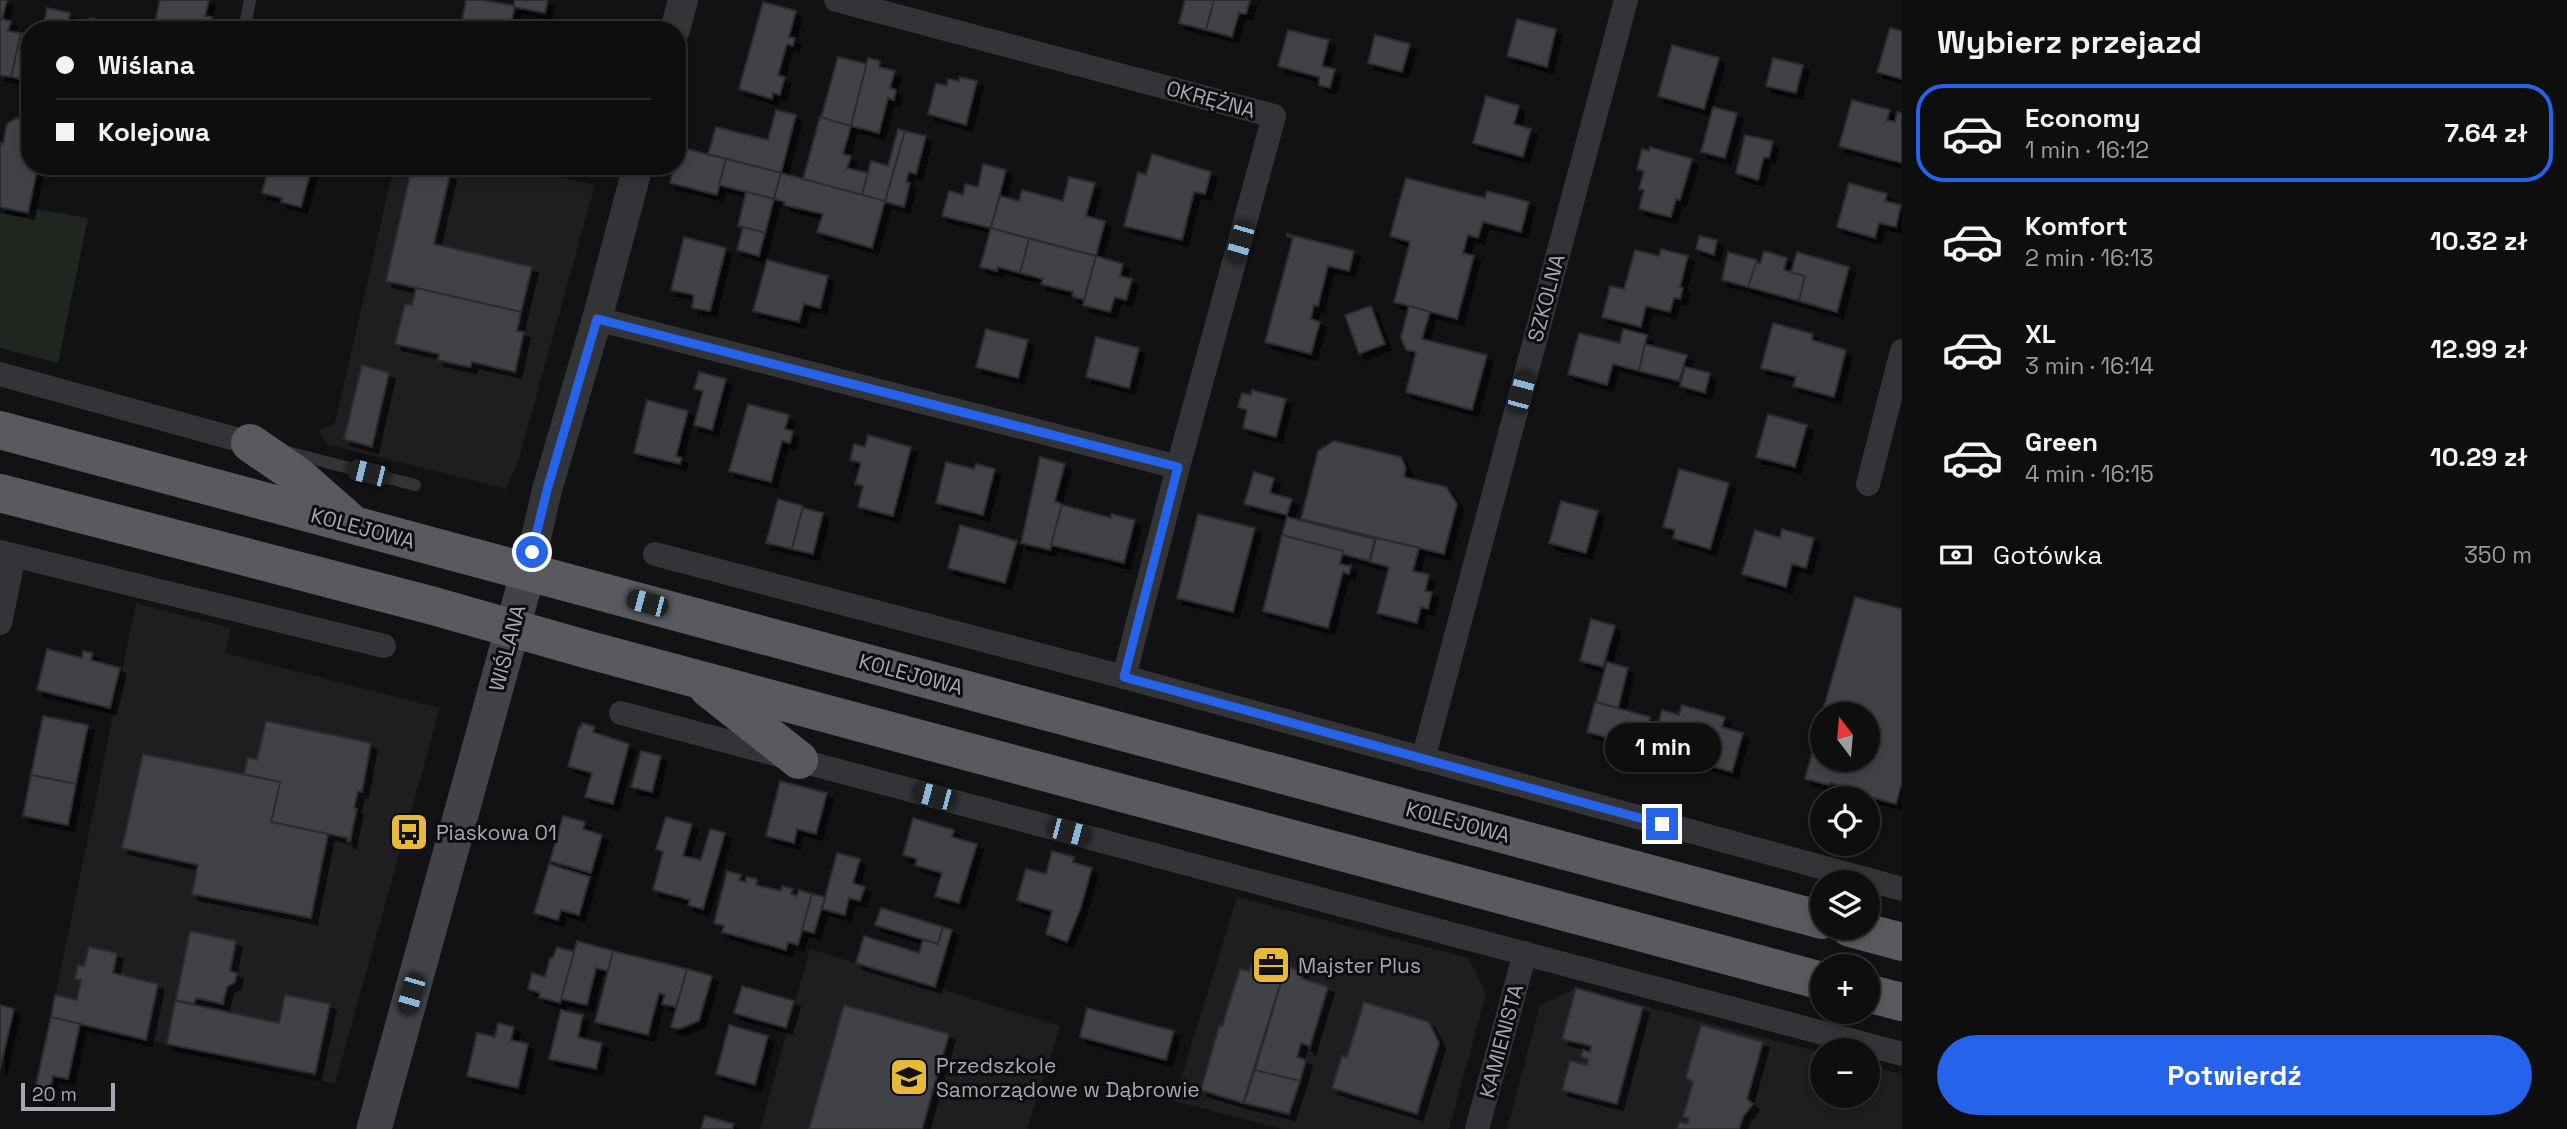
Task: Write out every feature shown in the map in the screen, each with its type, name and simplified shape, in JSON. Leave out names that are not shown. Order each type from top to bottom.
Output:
[{"type":"highway","name":"KOLEJOWA","points":[[0,430],[1810,917]]},
{"type":"highway","points":[[250,443],[298,476],[354,525]]},
{"type":"highway","points":[[0,493],[430,605],[1810,978]]},
{"type":"highway","points":[[695,678],[799,760]]},
{"type":"highway","points":[[1880,936],[1902,942]]},
{"type":"highway","points":[[1880,996],[1902,1002]]},
{"type":"main road","name":"WIŚLANA","points":[[374,1129],[528,572]]},
{"type":"street","points":[[677,21],[683,0]]},
{"type":"street","name":"OKRĘŻNA","points":[[836,0],[1274,116],[1124,677]]},
{"type":"street","name":"SZKOLNA","points":[[1423,759],[1626,0]]},
{"type":"street","name":"WIŚLANA","points":[[528,572],[547,490],[636,175]]},
{"type":"street","points":[[597,319],[1178,467]]},
{"type":"street","points":[[1868,484],[1902,351]]},
{"type":"street","points":[[0,374],[250,443]]},
{"type":"street","points":[[0,623],[7,554],[384,646]]},
{"type":"street","points":[[655,554],[1124,677],[1902,888]]},
{"type":"street","points":[[621,713],[1902,1054]]},
{"type":"street","name":"KAMIENISTA","points":[[1477,1129],[1525,953]]},
{"type":"lane","points":[[246,21],[250,0]]},
{"type":"lane","points":[[250,443],[415,485]]},
{"type":"shaded area","points":[[392,175],[550,175],[595,185],[518,462],[506,489],[326,444],[319,430],[335,423]]},
{"type":"shaded area","points":[[35,209],[88,218],[58,363],[0,348],[0,213],[25,217]]},
{"type":"shaded area","points":[[136,603],[231,628],[225,653],[440,708],[335,1084],[51,1017]]},
{"type":"shaded area","points":[[1237,897],[1469,958],[1486,994],[1449,1129],[1282,1129],[1174,1101]]},
{"type":"shaded area","name":"Przedszkole Samorządowe w Dąbrowie","points":[[810,949],[1060,1026],[1027,1129],[760,1129]]},
{"type":"shaded area","points":[[1576,988],[1810,1050],[1810,1108],[1880,1108],[1880,1068],[1902,1074],[1902,1129],[1507,1129],[1540,1005]]},
{"type":"building","points":[[0,0],[7,0],[2,19],[11,21],[8,31],[21,33],[11,77],[0,75]]},
{"type":"building","points":[[160,0],[209,0],[205,16],[212,17],[211,21],[155,21]]},
{"type":"building","points":[[466,0],[515,6],[512,21],[462,21]]},
{"type":"building","points":[[514,0],[548,0],[545,13],[514,7]]},
{"type":"building","points":[[1185,0],[1214,0],[1206,30],[1179,23]]},
{"type":"building","points":[[1214,0],[1250,0],[1246,14],[1239,13],[1232,37],[1206,30]]},
{"type":"building","points":[[763,2],[796,11],[789,37],[795,38],[793,46],[787,44],[778,75],[785,77],[780,95],[773,93],[772,99],[739,89]]},
{"type":"building","points":[[47,8],[70,13],[69,21],[45,21]]},
{"type":"building","points":[[1517,19],[1556,29],[1547,67],[1507,56]]},
{"type":"building","points":[[1890,28],[1902,31],[1902,79],[1877,72]]},
{"type":"building","points":[[1288,30],[1329,40],[1322,66],[1335,69],[1330,88],[1319,85],[1319,77],[1278,66]]},
{"type":"building","points":[[21,33],[21,79],[11,77]]},
{"type":"building","points":[[1375,35],[1410,44],[1402,72],[1368,63]]},
{"type":"building","points":[[1672,45],[1719,58],[1704,109],[1658,96]]},
{"type":"building","points":[[838,57],[867,64],[851,126],[821,118]]},
{"type":"building","points":[[868,58],[880,61],[879,67],[895,71],[890,88],[896,90],[894,100],[888,98],[879,133],[851,126]]},
{"type":"building","points":[[1773,58],[1803,65],[1796,93],[1766,86]]},
{"type":"building","points":[[960,77],[977,81],[966,125],[928,114],[936,83],[947,86],[948,79],[959,81]]},
{"type":"building","points":[[1486,96],[1519,106],[1514,124],[1531,129],[1523,157],[1473,143]]},
{"type":"building","points":[[1852,100],[1890,110],[1887,120],[1895,122],[1897,112],[1902,113],[1902,163],[1839,146]]},
{"type":"building","points":[[1713,107],[1737,113],[1725,158],[1701,152]]},
{"type":"building","points":[[776,110],[796,115],[781,173],[708,154],[716,127],[768,140]]},
{"type":"building","points":[[820,117],[851,126],[843,154],[851,156],[847,168],[868,173],[862,196],[803,179]]},
{"type":"building","points":[[16,118],[21,119],[21,175],[36,175],[28,213],[0,207],[0,146],[3,144],[7,124]]},
{"type":"building","points":[[898,129],[905,131],[885,201],[862,196],[871,161],[888,166]]},
{"type":"building","points":[[905,131],[926,136],[916,174],[909,172],[906,182],[910,183],[904,207],[885,202]]},
{"type":"building","points":[[1745,135],[1773,141],[1769,158],[1764,157],[1758,180],[1736,173]]},
{"type":"building","points":[[1650,147],[1692,159],[1680,200],[1676,199],[1671,217],[1639,209],[1644,190],[1639,189],[1644,171],[1637,169],[1642,149],[1649,151]]},
{"type":"building","points":[[686,149],[726,159],[717,195],[670,183],[672,175],[686,175]]},
{"type":"building","points":[[1152,154],[1211,172],[1205,194],[1194,192],[1182,240],[1124,226],[1138,172],[1146,175]]},
{"type":"building","points":[[726,159],[781,173],[774,199],[719,185]]},
{"type":"building","points":[[983,164],[1006,170],[991,228],[942,216],[949,191],[963,195],[965,184],[978,187]]},
{"type":"building","points":[[781,173],[885,201],[872,248],[817,232],[823,214],[784,205],[785,202],[774,199]]},
{"type":"building","points":[[267,175],[310,175],[301,207],[262,193]]},
{"type":"building","points":[[410,175],[450,175],[434,244],[532,267],[521,312],[386,281]]},
{"type":"building","points":[[1069,177],[1095,183],[1086,216],[1105,221],[1096,256],[991,228],[1000,196],[1019,201],[1022,190],[1063,201]]},
{"type":"building","points":[[1406,178],[1485,198],[1487,191],[1529,202],[1521,232],[1483,222],[1478,238],[1468,235],[1463,253],[1474,256],[1457,319],[1394,302],[1410,242],[1390,236]]},
{"type":"building","points":[[1849,183],[1887,194],[1885,201],[1901,205],[1896,227],[1879,223],[1875,238],[1837,227]]},
{"type":"building","points":[[746,192],[774,199],[765,233],[738,226]]},
{"type":"building","points":[[743,227],[765,233],[759,256],[737,250]]},
{"type":"building","points":[[991,228],[1029,239],[1020,273],[998,267],[997,271],[980,267]]},
{"type":"building","points":[[1287,234],[1354,251],[1349,271],[1328,266],[1318,306],[1314,305],[1311,319],[1320,322],[1311,354],[1265,342],[1293,238]]},
{"type":"building","points":[[1699,236],[1717,240],[1714,255],[1696,249]]},
{"type":"building","points":[[684,237],[726,248],[710,311],[692,308],[694,295],[671,290]]},
{"type":"building","points":[[1029,239],[1096,256],[1084,300],[1072,296],[1073,292],[1041,284],[1043,279],[1020,273]]},
{"type":"building","points":[[1661,249],[1688,256],[1680,287],[1683,288],[1680,299],[1674,298],[1670,312],[1646,306],[1641,327],[1602,317],[1610,286],[1624,289],[1635,250],[1659,256]]},
{"type":"building","points":[[1764,251],[1787,258],[1784,270],[1805,276],[1799,301],[1748,287],[1755,262],[1760,264]]},
{"type":"building","points":[[1728,252],[1757,260],[1748,287],[1722,280]]},
{"type":"building","points":[[1797,252],[1849,267],[1837,312],[1799,301],[1805,276],[1791,272]]},
{"type":"building","points":[[1096,256],[1123,264],[1120,276],[1132,279],[1126,300],[1115,297],[1110,312],[1083,305]]},
{"type":"building","points":[[767,260],[828,276],[820,308],[804,304],[799,322],[753,311]]},
{"type":"building","points":[[416,288],[521,312],[517,331],[524,332],[515,372],[472,362],[470,367],[438,360],[439,354],[395,344],[405,304],[412,305]]},
{"type":"building","points":[[1371,306],[1385,344],[1359,354],[1345,315]]},
{"type":"building","points":[[1409,306],[1430,312],[1422,339],[1487,355],[1472,410],[1406,392],[1416,352],[1406,350],[1401,337]]},
{"type":"building","points":[[1773,323],[1813,334],[1812,340],[1846,350],[1834,397],[1793,386],[1796,377],[1761,368]]},
{"type":"building","points":[[986,329],[1028,340],[1018,378],[976,367]]},
{"type":"building","points":[[1623,329],[1647,335],[1639,371],[1613,364],[1607,385],[1568,374],[1579,333],[1620,343]]},
{"type":"building","points":[[1096,337],[1139,348],[1129,388],[1086,377]]},
{"type":"building","points":[[1645,344],[1687,355],[1679,381],[1639,371]]},
{"type":"building","points":[[362,365],[389,373],[372,447],[344,439]]},
{"type":"building","points":[[1685,367],[1710,373],[1705,393],[1680,386]]},
{"type":"building","points":[[699,372],[726,379],[712,430],[694,425],[703,391],[694,389]]},
{"type":"building","points":[[1252,390],[1286,399],[1276,437],[1243,428],[1247,410],[1238,407],[1242,393],[1251,395]]},
{"type":"building","points":[[647,400],[688,411],[676,456],[682,458],[680,464],[634,453]]},
{"type":"building","points":[[748,404],[789,415],[785,429],[793,431],[790,443],[782,441],[771,482],[729,471]]},
{"type":"building","points":[[1768,414],[1807,425],[1795,467],[1756,457]]},
{"type":"building","points":[[868,435],[911,447],[893,516],[858,507],[863,486],[855,484],[861,463],[850,460],[854,444],[865,447]]},
{"type":"building","points":[[1334,441],[1401,457],[1406,468],[1404,477],[1446,487],[1457,504],[1444,554],[1301,519],[1318,451]]},
{"type":"building","points":[[1040,457],[1065,464],[1055,501],[1062,504],[1050,550],[1021,543]]},
{"type":"building","points":[[946,462],[974,469],[976,464],[995,469],[983,515],[936,503]]},
{"type":"building","points":[[1679,469],[1729,483],[1710,549],[1673,538],[1675,530],[1663,527]]},
{"type":"building","points":[[1254,472],[1274,478],[1270,493],[1292,499],[1287,515],[1244,504]]},
{"type":"building","points":[[778,499],[803,506],[792,549],[766,543]]},
{"type":"building","points":[[1561,501],[1598,511],[1586,553],[1549,543]]},
{"type":"building","points":[[1062,505],[1111,518],[1112,514],[1135,520],[1124,563],[1051,545]]},
{"type":"building","points":[[803,508],[823,513],[813,554],[792,549]]},
{"type":"building","points":[[1198,514],[1255,528],[1233,612],[1177,598]]},
{"type":"building","points":[[1287,517],[1375,539],[1369,561],[1342,554],[1343,551],[1282,535]]},
{"type":"building","points":[[960,525],[1017,541],[1005,583],[948,568]]},
{"type":"building","points":[[1782,529],[1814,538],[1806,568],[1792,564],[1786,587],[1742,574],[1755,530],[1780,538]]},
{"type":"building","points":[[1282,535],[1343,551],[1340,564],[1351,566],[1349,574],[1343,572],[1328,628],[1263,611]]},
{"type":"building","points":[[1376,538],[1419,548],[1413,571],[1429,575],[1425,591],[1432,592],[1428,609],[1421,607],[1417,623],[1377,613],[1389,567],[1370,562]]},
{"type":"building","points":[[1855,597],[1902,609],[1902,782],[1896,804],[1880,800],[1880,786],[1838,786],[1805,779],[1810,761],[1810,772],[1880,772],[1880,702],[1825,702]]},
{"type":"building","points":[[1591,619],[1615,626],[1603,667],[1580,661]]},
{"type":"building","points":[[47,649],[82,658],[83,651],[93,653],[91,660],[120,668],[110,708],[37,690]]},
{"type":"building","points":[[1607,662],[1628,668],[1618,708],[1596,702]]},
{"type":"building","points":[[1595,702],[1650,717],[1642,747],[1587,732]]},
{"type":"building","points":[[1682,705],[1725,717],[1722,727],[1743,733],[1732,772],[1652,749],[1662,710],[1679,715]]},
{"type":"building","points":[[43,716],[88,725],[76,784],[31,775]]},
{"type":"building","points":[[266,721],[371,743],[362,792],[358,791],[354,808],[357,809],[350,842],[347,841],[348,838],[271,822],[280,782],[244,774],[248,757],[257,760]]},
{"type":"building","points":[[582,723],[595,727],[593,732],[629,744],[613,804],[585,797],[592,773],[568,766]]},
{"type":"building","points":[[641,751],[661,756],[652,792],[631,787]]},
{"type":"building","points":[[143,754],[280,782],[271,822],[328,834],[311,918],[192,894],[198,865],[122,848]]},
{"type":"building","points":[[31,775],[76,784],[68,825],[23,816]]},
{"type":"building","points":[[780,781],[827,793],[816,834],[797,829],[794,843],[766,836]]},
{"type":"building","points":[[563,816],[585,822],[583,829],[602,835],[591,873],[550,861]]},
{"type":"building","points":[[666,817],[692,824],[683,856],[701,860],[710,829],[725,833],[703,909],[688,905],[690,900],[653,890],[663,852],[656,849]]},
{"type":"building","points":[[913,818],[954,830],[952,837],[977,844],[959,903],[935,896],[942,873],[915,865],[917,859],[903,855]]},
{"type":"building","points":[[1052,851],[1074,857],[1073,862],[1092,868],[1067,942],[1046,934],[1052,911],[1017,900],[1026,869],[1046,874]]},
{"type":"building","points":[[837,853],[860,859],[853,883],[865,887],[860,901],[849,898],[845,915],[822,909]]},
{"type":"building","points":[[549,864],[590,877],[579,915],[561,910],[558,920],[534,913]]},
{"type":"building","points":[[727,871],[741,875],[739,880],[745,882],[747,877],[757,879],[756,885],[781,891],[782,886],[793,889],[791,894],[797,896],[799,890],[812,894],[798,945],[788,942],[786,950],[722,932],[724,926],[714,923]]},
{"type":"building","points":[[812,894],[825,897],[814,933],[802,930]]},
{"type":"building","points":[[881,908],[943,927],[938,944],[875,925]]},
{"type":"building","points":[[943,927],[952,930],[935,987],[856,963],[864,936],[919,953],[923,940],[938,944]]},
{"type":"building","points":[[190,931],[236,941],[230,971],[237,973],[235,982],[227,987],[223,1004],[196,998],[194,1004],[176,1000]]},
{"type":"building","points":[[577,941],[613,951],[608,971],[596,968],[587,1005],[561,999]]},
{"type":"building","points":[[89,947],[117,953],[113,973],[158,984],[146,1040],[51,1017],[55,995],[77,1000],[81,980],[75,979],[78,965],[84,966]]},
{"type":"building","points":[[557,947],[574,952],[560,1003],[539,997],[540,993],[528,989],[532,973],[545,977],[550,958],[553,958]]},
{"type":"building","points":[[613,951],[687,969],[676,1007],[662,1004],[665,995],[659,993],[648,1035],[595,1022]]},
{"type":"building","points":[[1258,959],[1286,966],[1243,1103],[1201,1090],[1219,1026],[1222,1026],[1240,969],[1249,971],[1252,963]]},
{"type":"building","points":[[1286,966],[1303,972],[1301,978],[1328,987],[1309,1050],[1309,1046],[1301,1043],[1297,1057],[1306,1060],[1300,1081],[1255,1070]]},
{"type":"building","points":[[687,969],[712,976],[699,1021],[679,1029],[671,1027]]},
{"type":"building","points":[[742,986],[794,1001],[786,1028],[734,1013]]},
{"type":"building","points":[[1576,988],[1643,1007],[1617,1104],[1562,1090],[1570,1061],[1587,1065],[1588,1059],[1581,1057],[1583,1050],[1590,1052],[1591,1046],[1562,1039]]},
{"type":"building","points":[[285,995],[330,1004],[315,1074],[167,1044],[175,1001],[279,1023]]},
{"type":"building","points":[[1364,1002],[1429,1022],[1439,1043],[1417,1114],[1332,1088],[1342,1056],[1347,1057]]},
{"type":"building","points":[[0,1005],[14,1009],[0,1069]]},
{"type":"building","points":[[844,1005],[949,1034],[922,1129],[809,1129]]},
{"type":"building","points":[[1087,1008],[1174,1031],[1166,1060],[1080,1037]]},
{"type":"building","points":[[561,1010],[583,1015],[578,1037],[602,1043],[596,1069],[549,1059]]},
{"type":"building","points":[[51,1017],[80,1024],[68,1079],[53,1076],[48,1101],[33,1098]]},
{"type":"building","points":[[498,1023],[514,1027],[511,1040],[528,1044],[518,1088],[467,1076],[477,1033],[495,1037]]},
{"type":"building","points":[[729,1025],[768,1036],[755,1085],[716,1074]]},
{"type":"building","points":[[1701,1025],[1763,1042],[1747,1099],[1753,1104],[1743,1117],[1739,1129],[1677,1129],[1679,1122],[1687,1124],[1689,1118],[1683,1117],[1693,1082],[1686,1077]]},
{"type":"building","points":[[1255,1070],[1300,1081],[1289,1114],[1244,1103]]},
{"type":"building","points":[[705,1116],[734,1124],[732,1129],[701,1129]]},
{"type":"place","name":"Piaskowa 01","points":[[409,832]]},
{"type":"place","name":"Majster Plus","points":[[1271,965]]},
{"type":"place","name":"Przedszkole Samorządowe w Dąbrowie","points":[[909,1077]]},
{"type":"route","points":[[532,552],[547,490],[597,319],[1178,467],[1124,677],[1662,824]]}]
